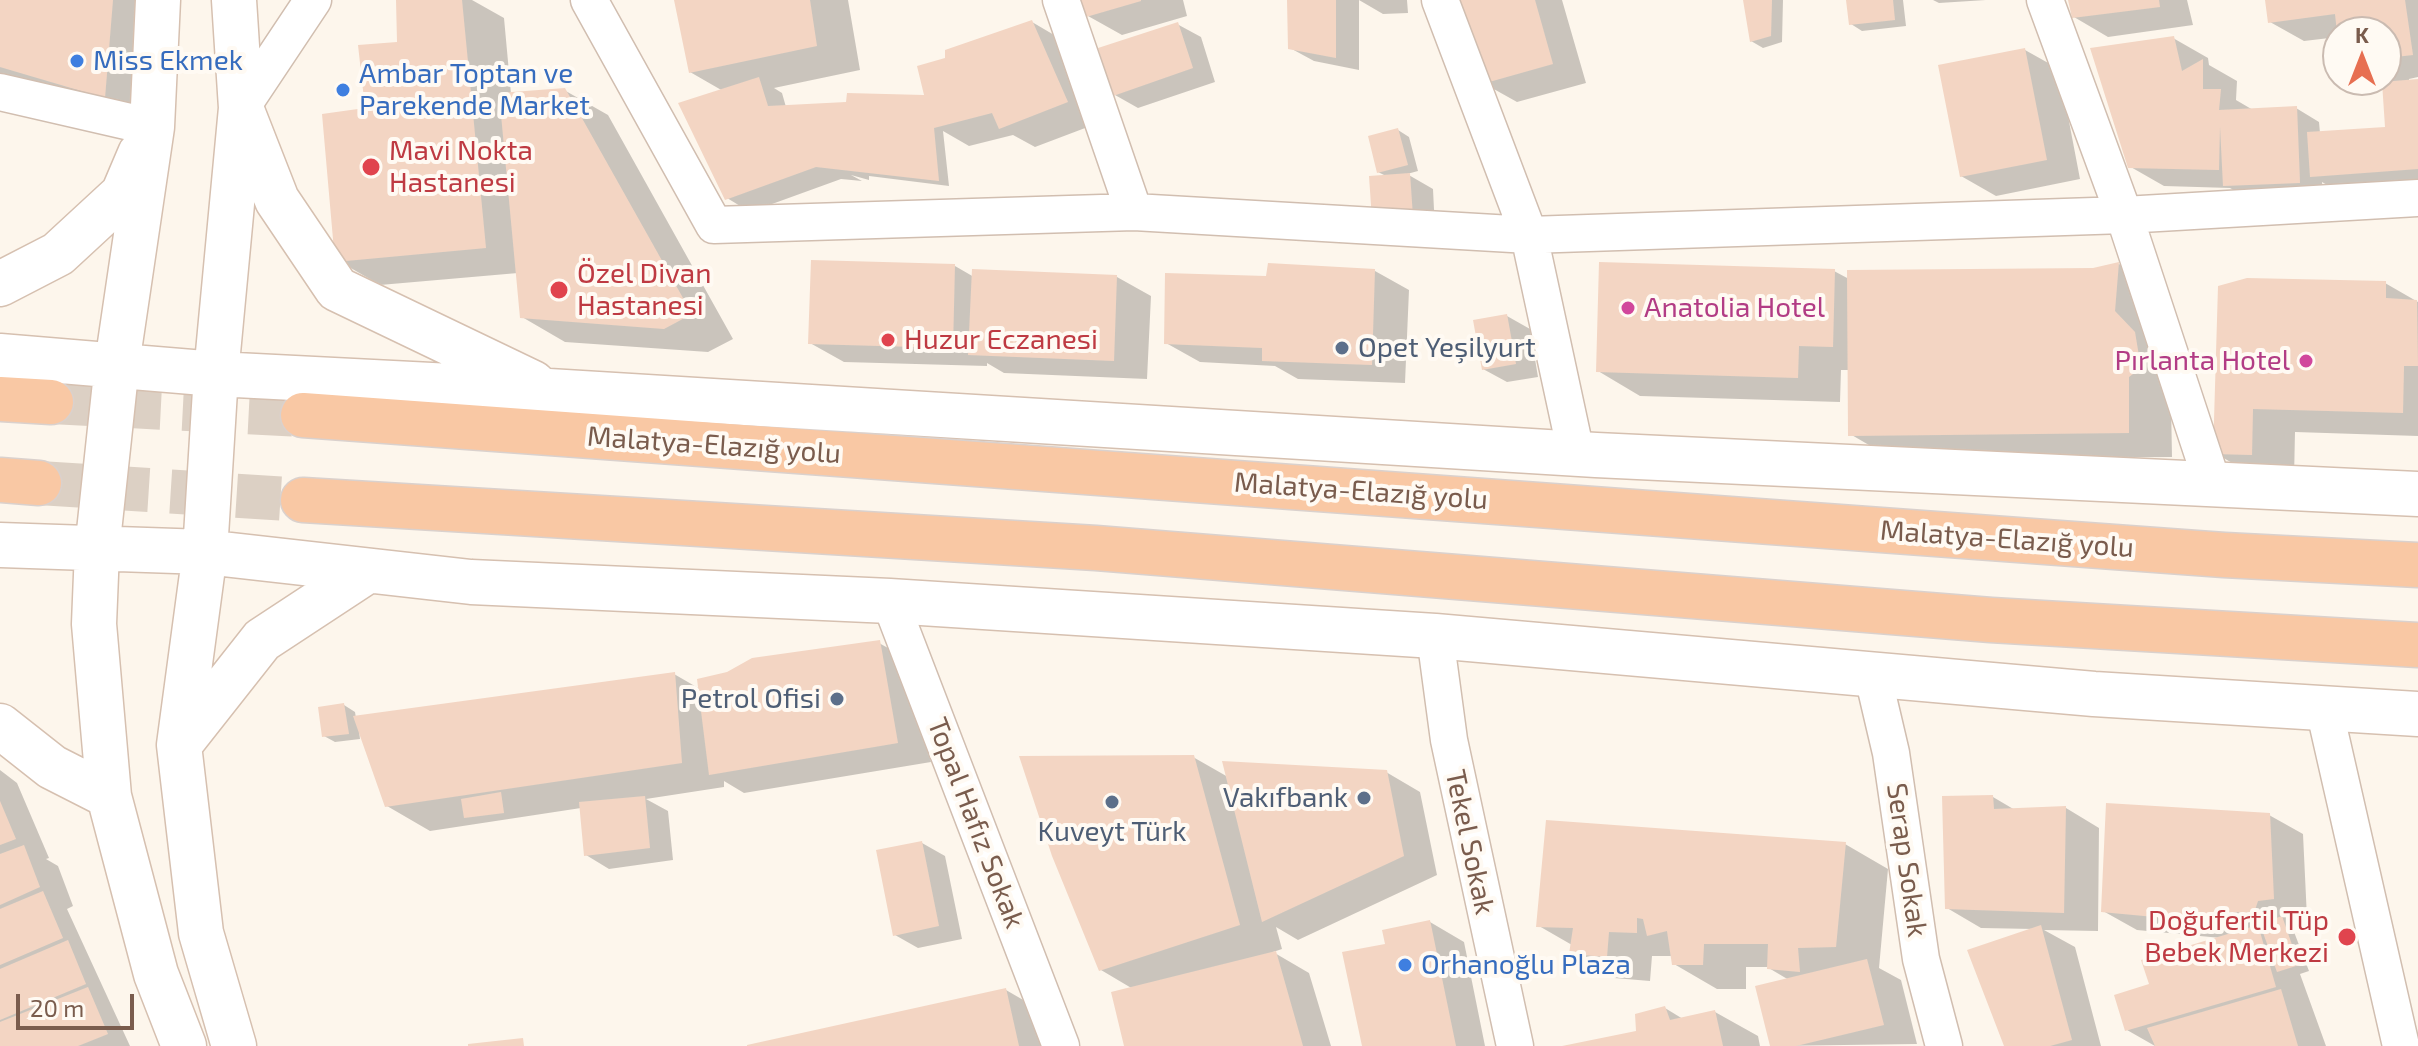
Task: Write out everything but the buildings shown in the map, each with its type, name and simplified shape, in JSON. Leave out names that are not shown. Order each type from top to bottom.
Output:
[{"type":"highway","points":[[0,399],[51,402]]},
{"type":"highway","name":"Malatya-Elazığ yolu","points":[[303,415],[2224,555],[2418,565]]},
{"type":"highway","points":[[303,500],[1096,548],[1991,620],[2418,645]]},
{"type":"main road","points":[[158,0],[152,127],[117,364],[97,550],[94,624],[109,796],[140,919],[184,1046]]},
{"type":"main road","points":[[234,0],[241,108],[216,374],[205,552],[179,745],[201,933],[234,1046]]},
{"type":"main road","points":[[241,108],[277,200],[337,289],[549,391]]},
{"type":"main road","points":[[0,284],[58,254],[123,194],[152,127]]},
{"type":"main road","points":[[0,356],[216,374],[549,391],[1586,454],[2418,494]]},
{"type":"main road","points":[[1586,454],[1712,517]]},
{"type":"main road","points":[[0,545],[205,552],[471,582],[890,601],[1435,636],[1872,672],[2094,694],[2418,714]]},
{"type":"main road","points":[[179,745],[262,640],[367,571]]},
{"type":"main road","points":[[0,726],[52,767],[109,796]]},
{"type":"street","points":[[241,108],[313,0]]},
{"type":"street","points":[[589,0],[714,225],[1134,212],[1529,235],[2124,215],[2418,198]]},
{"type":"street","points":[[1061,0],[1134,212]]},
{"type":"street","points":[[1440,0],[1529,235],[1586,454]]},
{"type":"street","points":[[2045,0],[2124,215],[2213,485]]},
{"type":"street","points":[[0,92],[152,127]]},
{"type":"street","name":"Topal Hafız Sokak","points":[[890,601],[1061,1046]]},
{"type":"street","name":"Tekel Sokak","points":[[1435,636],[1449,740],[1515,1046]]},
{"type":"street","name":"Serap Sokak","points":[[1872,672],[1891,753],[1921,959],[1944,1046]]},
{"type":"street","points":[[2324,708],[2401,1046]]},
{"type":"tunnel","points":[[51,402],[303,415]]},
{"type":"tunnel","points":[[39,483],[303,500]]},
{"type":"place","name":"Miss Ekmek","points":[[77,61]]},
{"type":"place","name":"Ambar Toptan ve Parekende Market","points":[[343,90]]},
{"type":"place","name":"Mavi Nokta Hastanesi","points":[[371,167]]},
{"type":"place","name":"Özel Divan Hastanesi","points":[[559,290]]},
{"type":"place","name":"Anatolia Hotel","points":[[1628,308]]},
{"type":"place","name":"Huzur Eczanesi","points":[[888,340]]},
{"type":"place","name":"Opet Yeşilyurt","points":[[1342,348]]},
{"type":"place","name":"Pırlanta Hotel","points":[[2306,361]]},
{"type":"place","name":"Petrol Ofisi","points":[[837,699]]},
{"type":"place","name":"Vakıfbank","points":[[1364,798]]},
{"type":"place","name":"Kuveyt Türk","points":[[1112,802]]},
{"type":"place","name":"Doğufertil Tüp Bebek Merkezi","points":[[2347,937]]},
{"type":"place","name":"Orhanoğlu Plaza","points":[[1405,965]]}]
